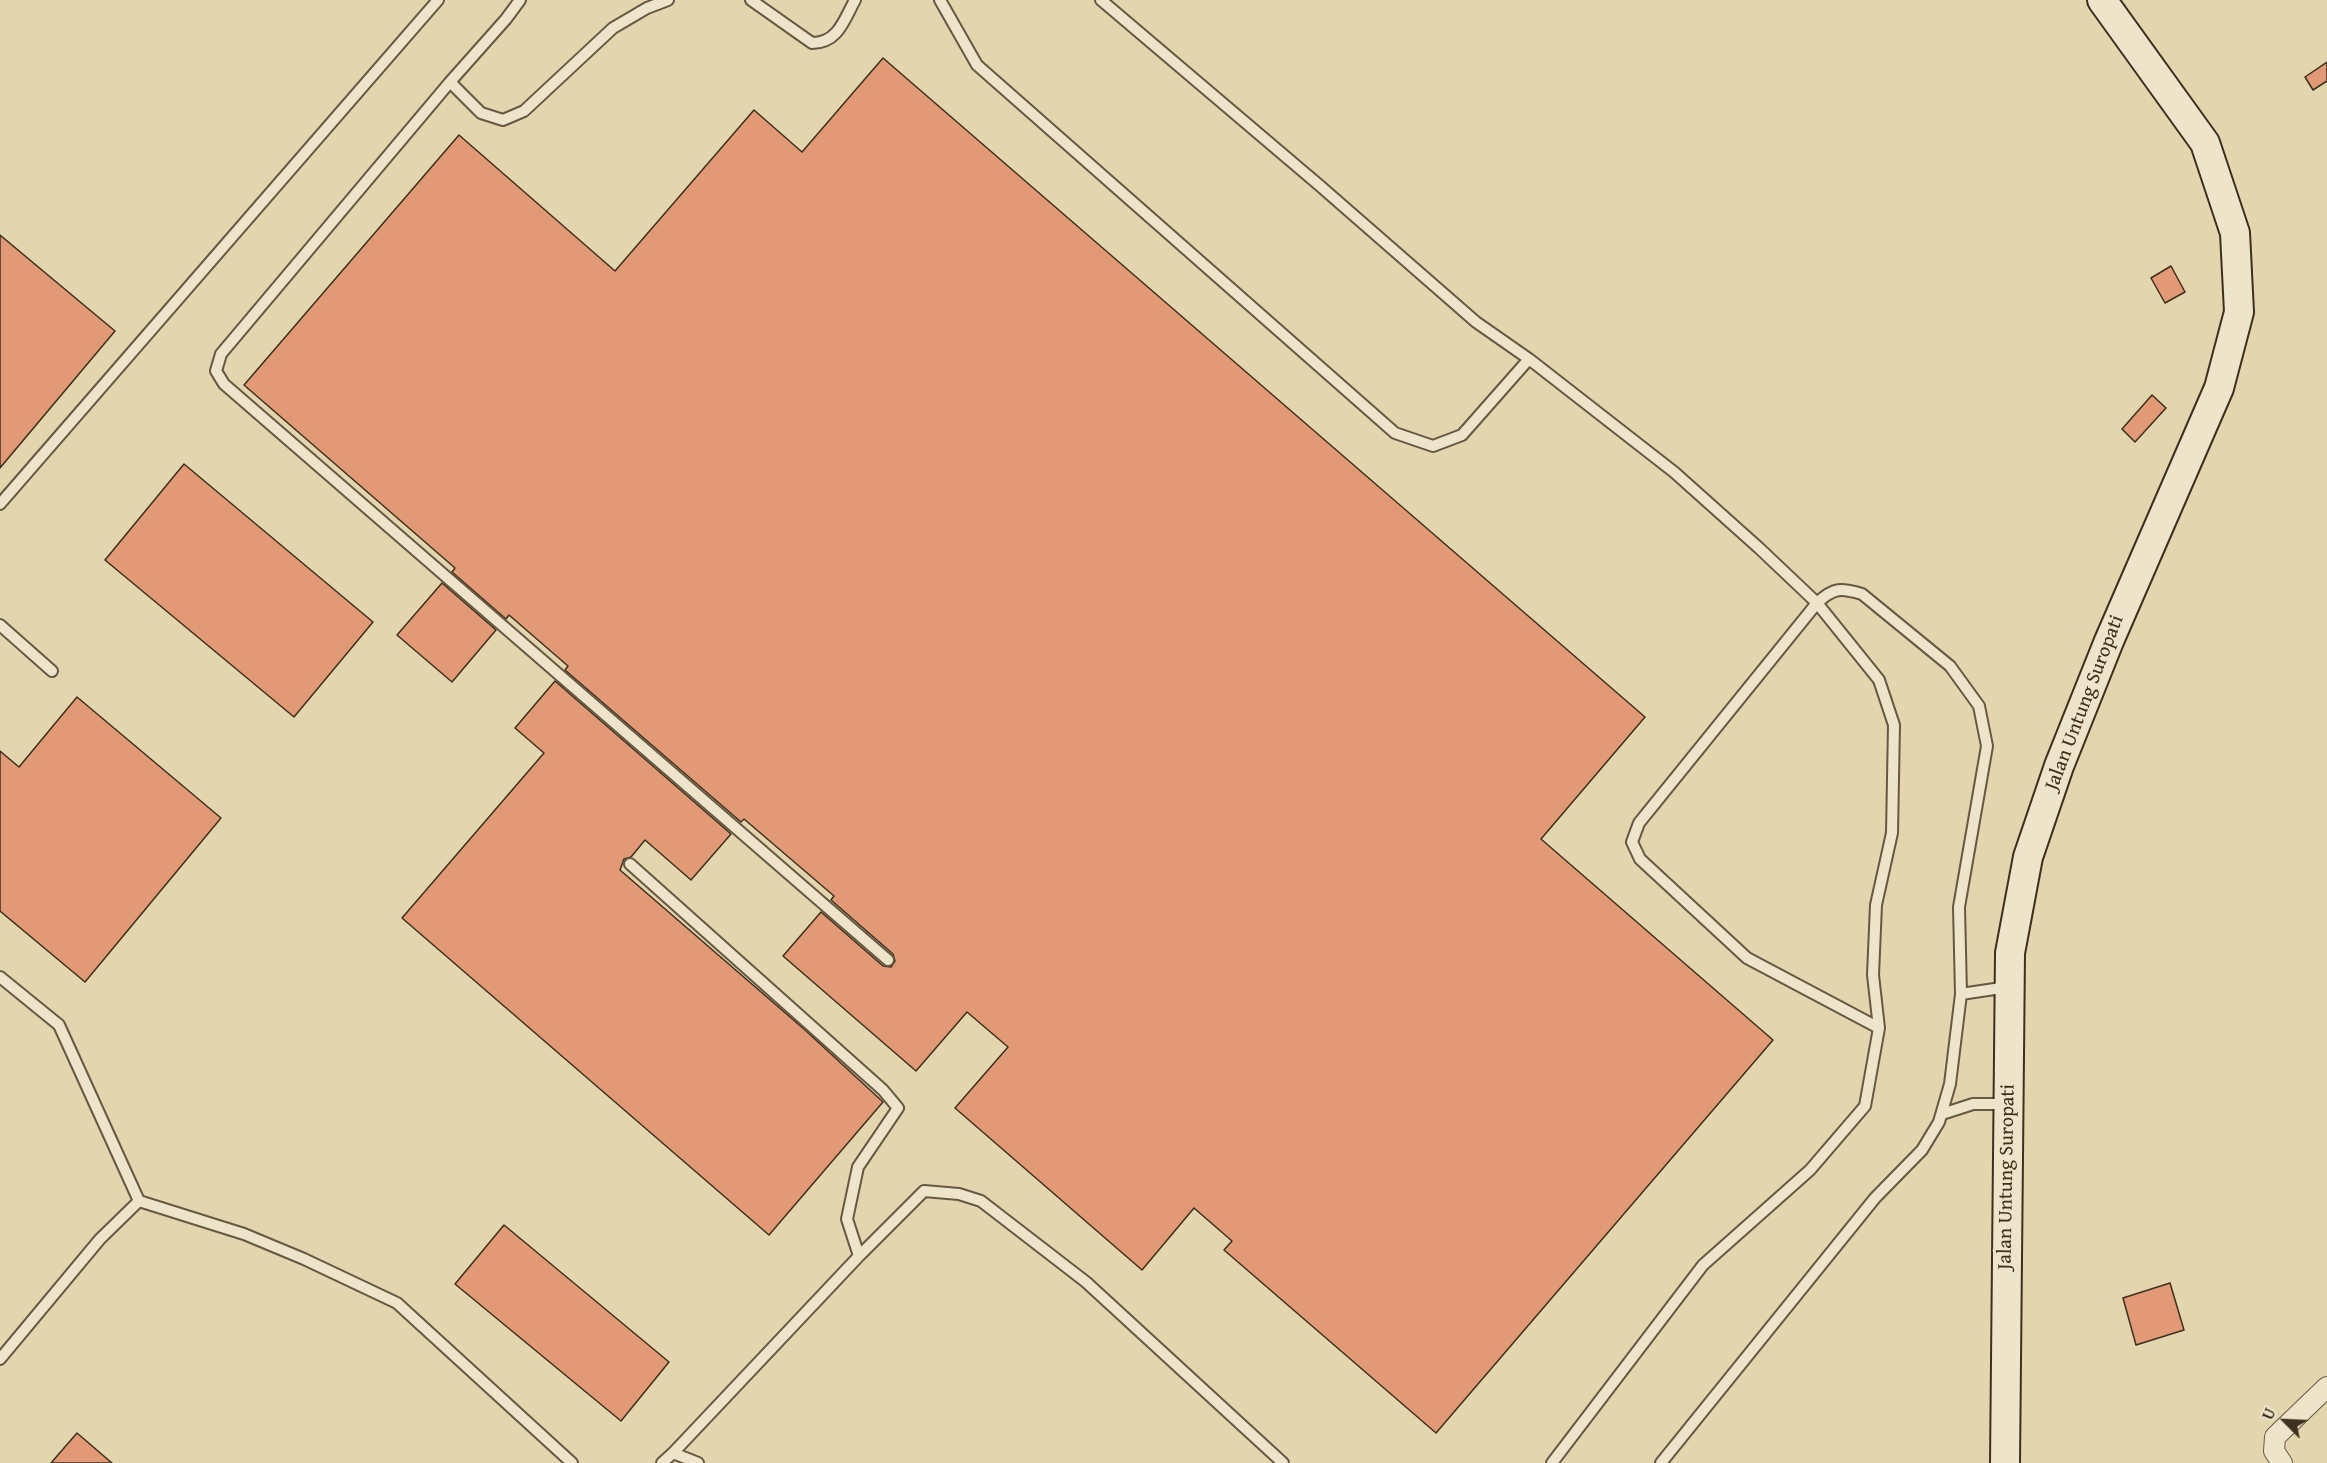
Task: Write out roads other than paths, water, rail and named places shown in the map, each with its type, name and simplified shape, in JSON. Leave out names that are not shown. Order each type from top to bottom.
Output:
[{"type":"main road","name":"Jalan Untung Suropati","points":[[2005,1463],[2010,953],[2028,857],[2055,777],[2109,641],[2219,388],[2239,312],[2235,233],[2205,143],[2102,0]]},
{"type":"street","points":[[2282,1463],[2274,1451],[2275,1437],[2327,1387]]},
{"type":"lane","points":[[0,504],[438,0]]},
{"type":"lane","points":[[520,0],[506,20],[450,82],[221,354],[216,371],[224,384],[888,960]]},
{"type":"lane","points":[[450,82],[481,113],[503,120],[524,111],[613,28],[647,8],[668,0]]},
{"type":"lane","points":[[752,0],[812,43],[822,43],[836,34],[855,0]]},
{"type":"lane","points":[[940,0],[977,65],[1395,433],[1433,446],[1462,435],[1529,359]]},
{"type":"lane","points":[[1101,0],[1476,322],[1529,359],[1674,472],[1817,603],[1879,680],[1894,725],[1892,832],[1876,905],[1873,975],[1879,1028],[1865,1106],[1810,1170],[1703,1265],[1552,1463]]},
{"type":"lane","points":[[1660,1463],[1875,1198],[1922,1150],[1939,1122],[1950,1084],[1961,994],[1959,907],[1987,746],[1979,706],[1950,666],[1862,594],[1846,590],[1831,591],[1817,603],[1639,823],[1632,842],[1640,859],[1747,958],[1879,1028]]},
{"type":"lane","points":[[0,625],[52,671]]},
{"type":"lane","points":[[630,864],[883,1090],[898,1108],[858,1167],[847,1219],[859,1256]]},
{"type":"lane","points":[[0,976],[59,1025],[140,1201],[243,1234],[304,1258],[397,1303],[572,1463]]},
{"type":"lane","points":[[1961,994],[2009,987]]},
{"type":"lane","points":[[1942,1114],[1973,1104],[2008,1104]]},
{"type":"lane","points":[[662,1463],[924,1191],[959,1194],[981,1201],[1086,1282],[1283,1463]]},
{"type":"lane","points":[[0,1359],[100,1239],[140,1201]]},
{"type":"lane","points":[[674,1453],[698,1463]]}]
